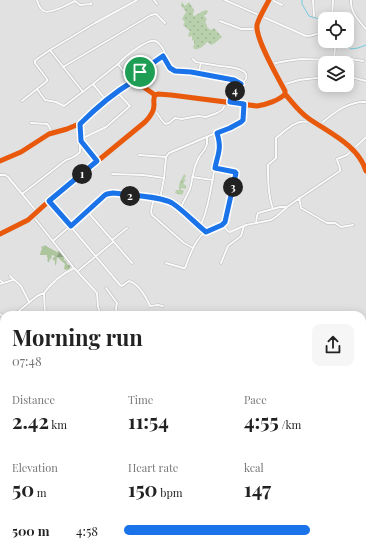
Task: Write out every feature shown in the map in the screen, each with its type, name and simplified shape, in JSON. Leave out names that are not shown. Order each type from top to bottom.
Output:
[{"type":"street","points":[[37,0],[43,11],[46,12],[62,8],[75,1],[80,5],[91,3]]},
{"type":"street","points":[[22,100],[47,82],[35,63],[37,59],[100,20],[137,0]]},
{"type":"street","points":[[154,0],[157,4]]},
{"type":"street","points":[[225,0],[306,36],[314,36],[318,34]]},
{"type":"street","points":[[282,4],[271,0],[257,24],[257,29],[260,40],[285,94],[300,111],[342,141],[352,150],[362,161],[366,172]]},
{"type":"street","points":[[313,0],[314,16]]},
{"type":"street","points":[[332,12],[333,0]]},
{"type":"street","points":[[351,0],[352,9],[366,29]]},
{"type":"street","points":[[63,66],[151,15],[156,14],[165,23]]},
{"type":"street","points":[[220,21],[241,28],[257,29]]},
{"type":"street","points":[[37,89],[45,100],[56,102],[64,106],[132,52],[153,40],[156,41],[162,48],[165,53],[163,56],[172,70],[234,80],[241,84]]},
{"type":"street","points":[[50,50],[83,92]]},
{"type":"street","points":[[0,161],[21,152],[45,136],[80,124],[140,72],[163,56]]},
{"type":"street","points":[[193,59],[196,62],[241,69],[245,73],[246,76],[244,82],[231,96],[230,102]]},
{"type":"street","points":[[354,59],[363,60]]},
{"type":"street","points":[[271,64],[294,60],[318,60]]},
{"type":"street","points":[[198,74],[201,63]]},
{"type":"street","points":[[118,64],[131,81],[142,86],[155,95],[171,94],[257,106],[285,94]]},
{"type":"street","points":[[282,85],[299,80],[318,78]]},
{"type":"street","points":[[354,78],[366,81]]},
{"type":"street","points":[[93,84],[106,100]]},
{"type":"street","points":[[81,140],[106,126],[130,106],[117,91]]},
{"type":"street","points":[[155,95],[153,99],[154,108],[165,124],[169,123],[175,118],[182,119],[198,116],[206,117],[222,110],[227,102]]},
{"type":"street","points":[[319,125],[344,107],[358,102],[366,102]]},
{"type":"street","points":[[160,199],[166,157],[169,153],[241,122],[243,120],[244,104]]},
{"type":"street","points":[[0,234],[26,222],[149,118],[154,108]]},
{"type":"street","points":[[273,209],[269,190],[268,166],[276,158],[276,138],[286,129],[304,121],[307,122],[310,119]]},
{"type":"street","points":[[30,123],[47,124],[52,133]]},
{"type":"street","points":[[22,194],[66,160],[72,158],[80,152],[80,124]]},
{"type":"street","points":[[200,227],[208,203],[220,149],[220,141],[217,133]]},
{"type":"street","points":[[180,209],[190,189],[197,161],[205,150],[207,137]]},
{"type":"street","points":[[222,225],[229,232],[244,226],[271,220],[286,207],[340,171],[340,166],[337,159],[345,157],[366,137]]},
{"type":"street","points":[[81,140],[97,161]]},
{"type":"street","points":[[139,155],[166,157]]},
{"type":"street","points":[[166,263],[185,268],[188,257],[200,239],[206,232],[222,225],[226,220],[236,173],[215,168]]},
{"type":"street","points":[[112,174],[143,175],[164,178]]},
{"type":"street","points":[[0,175],[5,175],[8,177],[37,212]]},
{"type":"street","points":[[192,177],[213,180]]},
{"type":"street","points":[[53,241],[107,194],[113,193],[160,199],[171,203],[206,232]]},
{"type":"street","points":[[154,198],[151,211],[152,215],[184,243],[193,248]]},
{"type":"street","points":[[299,198],[302,208],[326,222],[335,223],[341,227],[353,225]]},
{"type":"street","points":[[49,201],[121,286],[131,281],[142,292],[150,306],[163,306]]},
{"type":"street","points":[[256,223],[257,214],[283,206],[286,207]]},
{"type":"street","points":[[87,211],[132,263]]},
{"type":"street","points":[[33,216],[74,268],[97,294],[100,311]]},
{"type":"street","points":[[221,263],[228,246],[241,236],[244,226]]},
{"type":"street","points":[[78,271],[127,228]]},
{"type":"street","points":[[19,311],[29,302],[44,293],[51,284],[74,268]]},
{"type":"street","points":[[10,276],[21,286],[29,302]]},
{"type":"street","points":[[0,280],[2,284],[13,280]]},
{"type":"street","points":[[106,288],[117,304],[116,311]]},
{"type":"street","points":[[44,293],[44,311]]},
{"type":"green space","points":[[182,2],[185,6],[189,2],[194,10],[194,16],[207,10],[208,12],[204,16],[207,19],[205,22],[207,27],[211,30],[214,28],[222,37],[211,45],[207,42],[198,49],[194,49],[194,41],[192,40],[192,36],[189,37],[188,35],[190,31],[183,25],[185,22],[182,19],[186,12],[181,5]]},
{"type":"green space","points":[[184,174],[186,176],[184,179],[186,180],[183,183],[186,186],[186,189],[181,188],[181,190],[184,191],[182,195],[175,193],[176,190],[179,190],[179,184]]},
{"type":"green space","points":[[44,245],[57,252],[59,251],[64,255],[64,260],[70,266],[70,269],[64,269],[65,264],[57,257],[56,266],[55,261],[52,259],[55,256],[52,255],[49,262],[47,261],[47,255],[40,255],[42,250],[41,246],[43,247]]},
{"type":"waterway","points":[[302,0],[302,4],[309,16],[318,19]]},
{"type":"waterway","points":[[350,48],[358,48],[366,45]]},
{"type":"cycle path","points":[[269,0],[258,22],[257,31],[263,48],[285,91],[285,94],[305,116],[342,140],[350,147],[357,154],[366,171]]},
{"type":"cycle path","points":[[0,161],[21,152],[49,134],[79,124],[108,98],[132,82],[142,86],[155,95],[171,95],[257,106],[272,102],[285,94]]},
{"type":"cycle path","points":[[0,234],[28,220],[145,122],[153,110],[155,95]]},
{"type":"route","points":[[163,56],[172,70],[234,80],[241,84],[231,96],[230,102],[244,104],[243,120],[230,128],[217,133],[220,141],[220,149],[215,168],[236,173],[224,224],[206,232],[170,202],[160,199],[113,193],[105,195],[71,226],[49,201],[97,161],[81,141],[80,124],[117,91],[132,82],[130,80],[140,72],[163,56]]}]
